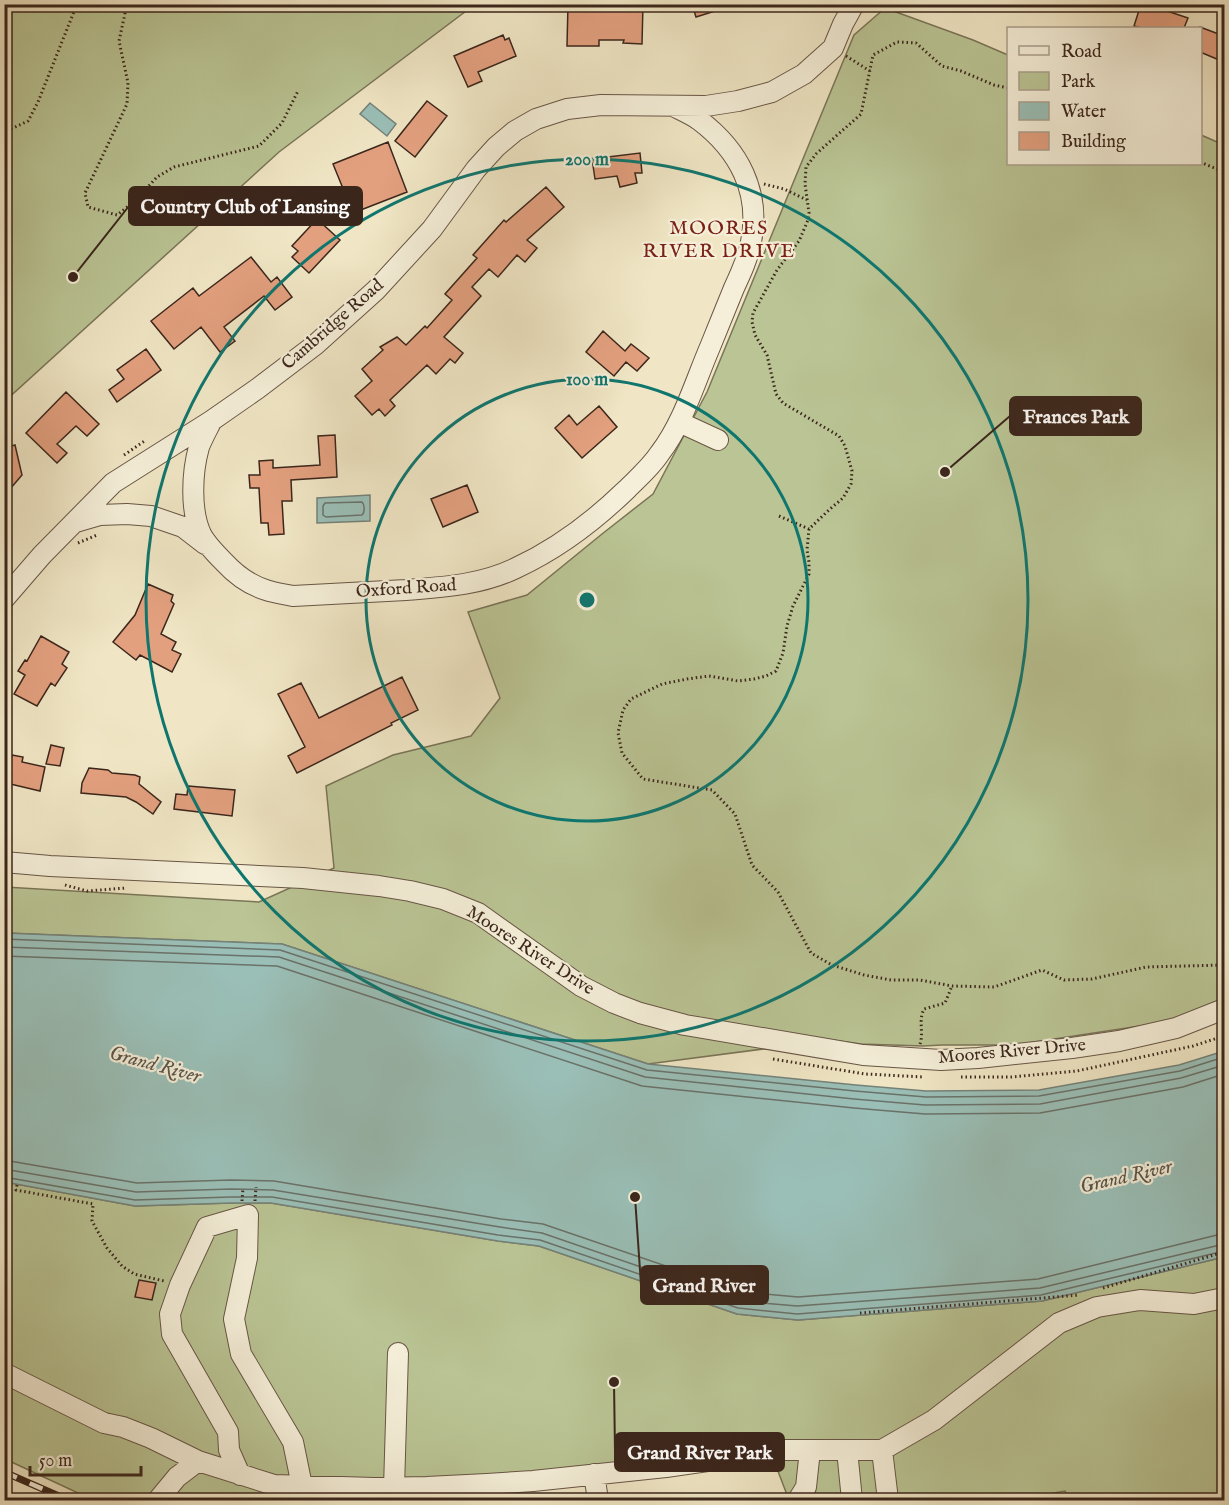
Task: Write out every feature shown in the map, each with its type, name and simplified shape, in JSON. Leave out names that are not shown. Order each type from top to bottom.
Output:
[{"type":"street","points":[[833,48],[854,4]]},
{"type":"street","name":"Cambridge Road","points":[[8,606],[42,555],[114,483],[212,421],[315,345],[376,290],[432,229],[476,169],[515,131],[536,119],[567,109],[601,105],[706,106],[738,101],[772,92],[804,74],[833,48]]},
{"type":"street","name":"Oxford Road","points":[[74,522],[100,515],[151,516],[183,527],[250,583],[266,590],[293,596],[458,586],[516,569],[570,537],[641,476],[661,453],[679,422],[742,271],[751,243],[754,219],[752,197],[747,180],[736,158],[699,120],[673,106]]},
{"type":"street","name":"Oxford Road","points":[[212,421],[200,446],[193,490],[194,510],[201,534],[212,550]]},
{"type":"street","points":[[679,422],[718,440]]},
{"type":"street","name":"Moores River Drive","points":[[4,862],[303,878],[410,891],[443,899],[478,914],[581,986],[640,1013],[685,1025],[863,1055],[941,1060],[978,1058],[1119,1041],[1176,1028],[1224,1009]]},
{"type":"street","points":[[240,1475],[229,1450],[228,1432],[172,1334],[170,1314],[180,1285],[207,1227],[248,1212],[247,1258],[234,1319],[241,1354],[293,1442],[302,1486]]},
{"type":"street","points":[[4,1373],[87,1416],[104,1423],[123,1426],[198,1461],[274,1485],[488,1492],[533,1481],[666,1467],[784,1450],[882,1450],[934,1420],[1059,1323],[1096,1307],[1140,1300],[1194,1304],[1224,1298]]},
{"type":"street","points":[[394,1488],[398,1353]]},
{"type":"street","points":[[798,1500],[806,1487],[810,1450]]},
{"type":"street","points":[[847,1450],[852,1500]]},
{"type":"street","points":[[882,1450],[888,1500]]},
{"type":"street","points":[[158,1500],[177,1477],[198,1461]]},
{"type":"street","points":[[594,1474],[598,1500]]},
{"type":"path","points":[[10,129],[28,121],[38,102],[77,4]]},
{"type":"path","points":[[127,4],[118,41],[128,83],[127,104],[86,193],[88,207],[117,215],[135,201],[156,177],[174,167],[259,146],[282,123],[298,91]]},
{"type":"path","points":[[1007,88],[994,85],[960,70],[942,66],[916,43],[897,42],[873,55],[861,114],[816,154],[806,167],[808,220],[799,241],[777,270],[753,314],[752,322],[755,335],[767,355],[776,394],[783,403],[839,436],[848,455],[852,471],[851,484],[843,498],[809,529],[807,550],[809,574],[793,606],[783,653],[776,671],[766,676],[738,681],[709,676],[687,679],[662,684],[631,699],[623,710],[618,733],[622,753],[644,780],[712,790],[735,814],[752,865],[778,892],[811,953],[832,965],[864,975],[891,980],[920,980],[952,986],[994,987],[1042,970],[1064,980],[1092,979],[1146,967],[1224,965]]},
{"type":"path","points":[[833,48],[870,71]]},
{"type":"path","points":[[1202,163],[1224,172]]},
{"type":"path","points":[[747,180],[784,189],[807,201]]},
{"type":"path","points":[[119,458],[155,435]]},
{"type":"path","points":[[779,516],[809,529]]},
{"type":"path","points":[[76,544],[101,533]]},
{"type":"path","points":[[4,623],[8,606]]},
{"type":"path","points":[[61,884],[87,891],[135,887]]},
{"type":"path","points":[[765,1057],[865,1074],[912,1077],[913,1059],[923,1032],[920,1017],[924,1009],[945,1003],[952,986]]},
{"type":"path","points":[[17,1185],[16,1190],[93,1204],[92,1221],[107,1248],[123,1266],[134,1274],[180,1285]]},
{"type":"path","points":[[1098,1289],[1224,1252]]},
{"type":"path","points":[[860,1313],[1076,1296],[1087,1292]]},
{"type":"green space","points":[[4,5],[474,5],[279,152],[5,401]]},
{"type":"green space","points":[[885,8],[1007,55],[1007,165],[1202,165],[1202,135],[1224,145],[1224,998],[1173,1021],[1014,1045],[923,1046],[861,1044],[832,1040],[648,1064],[282,944],[5,933],[5,887],[259,902],[334,868],[326,786],[393,755],[471,736],[500,698],[468,612],[527,595],[653,494],[707,392],[854,35]]},
{"type":"green space","points":[[5,1182],[135,1206],[271,1203],[539,1246],[737,1314],[798,1320],[1042,1301],[1224,1257],[1224,1499],[1070,1500],[1065,1491],[1015,1500],[789,1500],[768,1445],[431,1500],[93,1500],[5,1459]]},
{"type":"water","points":[[370,103],[396,124],[387,136],[360,114]]},
{"type":"water","points":[[370,495],[370,521],[317,523],[317,498]]},
{"type":"water","points":[[5,933],[282,944],[648,1064],[856,1085],[926,1091],[1039,1090],[1179,1065],[1224,1051],[1224,1257],[1042,1301],[798,1320],[737,1314],[539,1246],[271,1203],[135,1206],[5,1182]]},
{"type":"building","points":[[568,4],[594,4],[594,8],[623,9],[623,4],[643,4],[642,44],[623,43],[624,40],[599,40],[599,46],[567,46]]},
{"type":"building","points":[[692,4],[728,4],[728,7],[696,17]]},
{"type":"building","points":[[1141,4],[1162,4],[1161,9],[1188,18],[1184,27],[1134,26]]},
{"type":"building","points":[[1202,28],[1224,36],[1224,62],[1202,53]]},
{"type":"building","points":[[503,35],[505,40],[509,38],[516,56],[478,72],[482,81],[468,87],[454,56]]},
{"type":"building","points":[[427,101],[447,116],[415,157],[395,141]]},
{"type":"building","points":[[388,142],[407,192],[353,213],[333,164]]},
{"type":"building","points":[[640,153],[642,173],[635,173],[637,183],[620,187],[617,176],[595,179],[592,159]]},
{"type":"building","points":[[546,187],[564,207],[527,240],[537,248],[525,262],[517,255],[498,277],[489,269],[472,287],[481,296],[444,337],[463,353],[455,363],[450,359],[436,374],[427,365],[390,400],[395,406],[385,416],[379,409],[372,415],[355,396],[372,381],[362,369],[383,350],[380,347],[397,337],[406,345],[425,326],[427,328],[452,300],[445,294],[477,258],[473,255],[504,220],[506,222]]},
{"type":"building","points":[[317,219],[340,240],[309,273],[292,257],[298,251],[292,246]]},
{"type":"building","points":[[251,257],[271,282],[277,277],[292,297],[275,310],[264,296],[224,327],[235,341],[220,352],[201,327],[174,349],[151,321],[193,288],[199,296]]},
{"type":"building","points":[[603,331],[625,351],[631,344],[649,358],[637,371],[626,362],[614,376],[586,352]]},
{"type":"building","points":[[146,349],[161,370],[117,402],[109,390],[124,379],[117,370]]},
{"type":"building","points":[[66,392],[99,424],[87,436],[76,426],[57,444],[67,453],[57,463],[26,433]]},
{"type":"building","points":[[599,406],[617,427],[582,458],[555,428],[569,415],[577,425]]},
{"type":"building","points":[[335,435],[337,477],[291,480],[292,501],[282,501],[284,534],[269,535],[268,523],[261,523],[259,488],[250,488],[249,475],[260,475],[259,461],[273,460],[273,468],[320,465],[318,436]]},
{"type":"building","points":[[15,445],[22,475],[4,496],[4,448]]},
{"type":"building","points":[[467,485],[478,512],[443,527],[431,499]]},
{"type":"building","points":[[148,584],[173,595],[171,601],[174,604],[161,634],[176,642],[172,650],[181,654],[172,672],[140,655],[136,660],[113,642],[135,615]]},
{"type":"building","points":[[41,636],[69,652],[62,664],[67,668],[55,686],[51,683],[37,706],[14,694],[25,675],[18,671],[25,660],[27,661]]},
{"type":"building","points":[[402,677],[418,710],[297,773],[288,756],[305,747],[278,694],[301,683],[319,718]]},
{"type":"building","points":[[51,745],[64,748],[60,766],[46,764]]},
{"type":"building","points":[[12,755],[23,757],[22,762],[45,767],[40,791],[6,783]]},
{"type":"building","points":[[89,768],[140,777],[139,784],[161,802],[153,814],[126,797],[81,793],[82,783]]},
{"type":"building","points":[[188,786],[235,790],[232,816],[174,809],[176,794],[187,795]]},
{"type":"building","points":[[139,1280],[156,1283],[152,1300],[135,1297]]},
{"type":"railway","points":[[4,1472],[68,1500]]},
{"type":"place","name":"Country Club of Lansing","points":[[73,277]]},
{"type":"place","name":"Frances Park","points":[[945,472]]},
{"type":"place","name":"Grand River","points":[[635,1197]]},
{"type":"place","name":"Grand River Park","points":[[614,1382]]},
{"type":"district","name":"MOORES RIVER DRIVE","points":[[719,240]]}]
